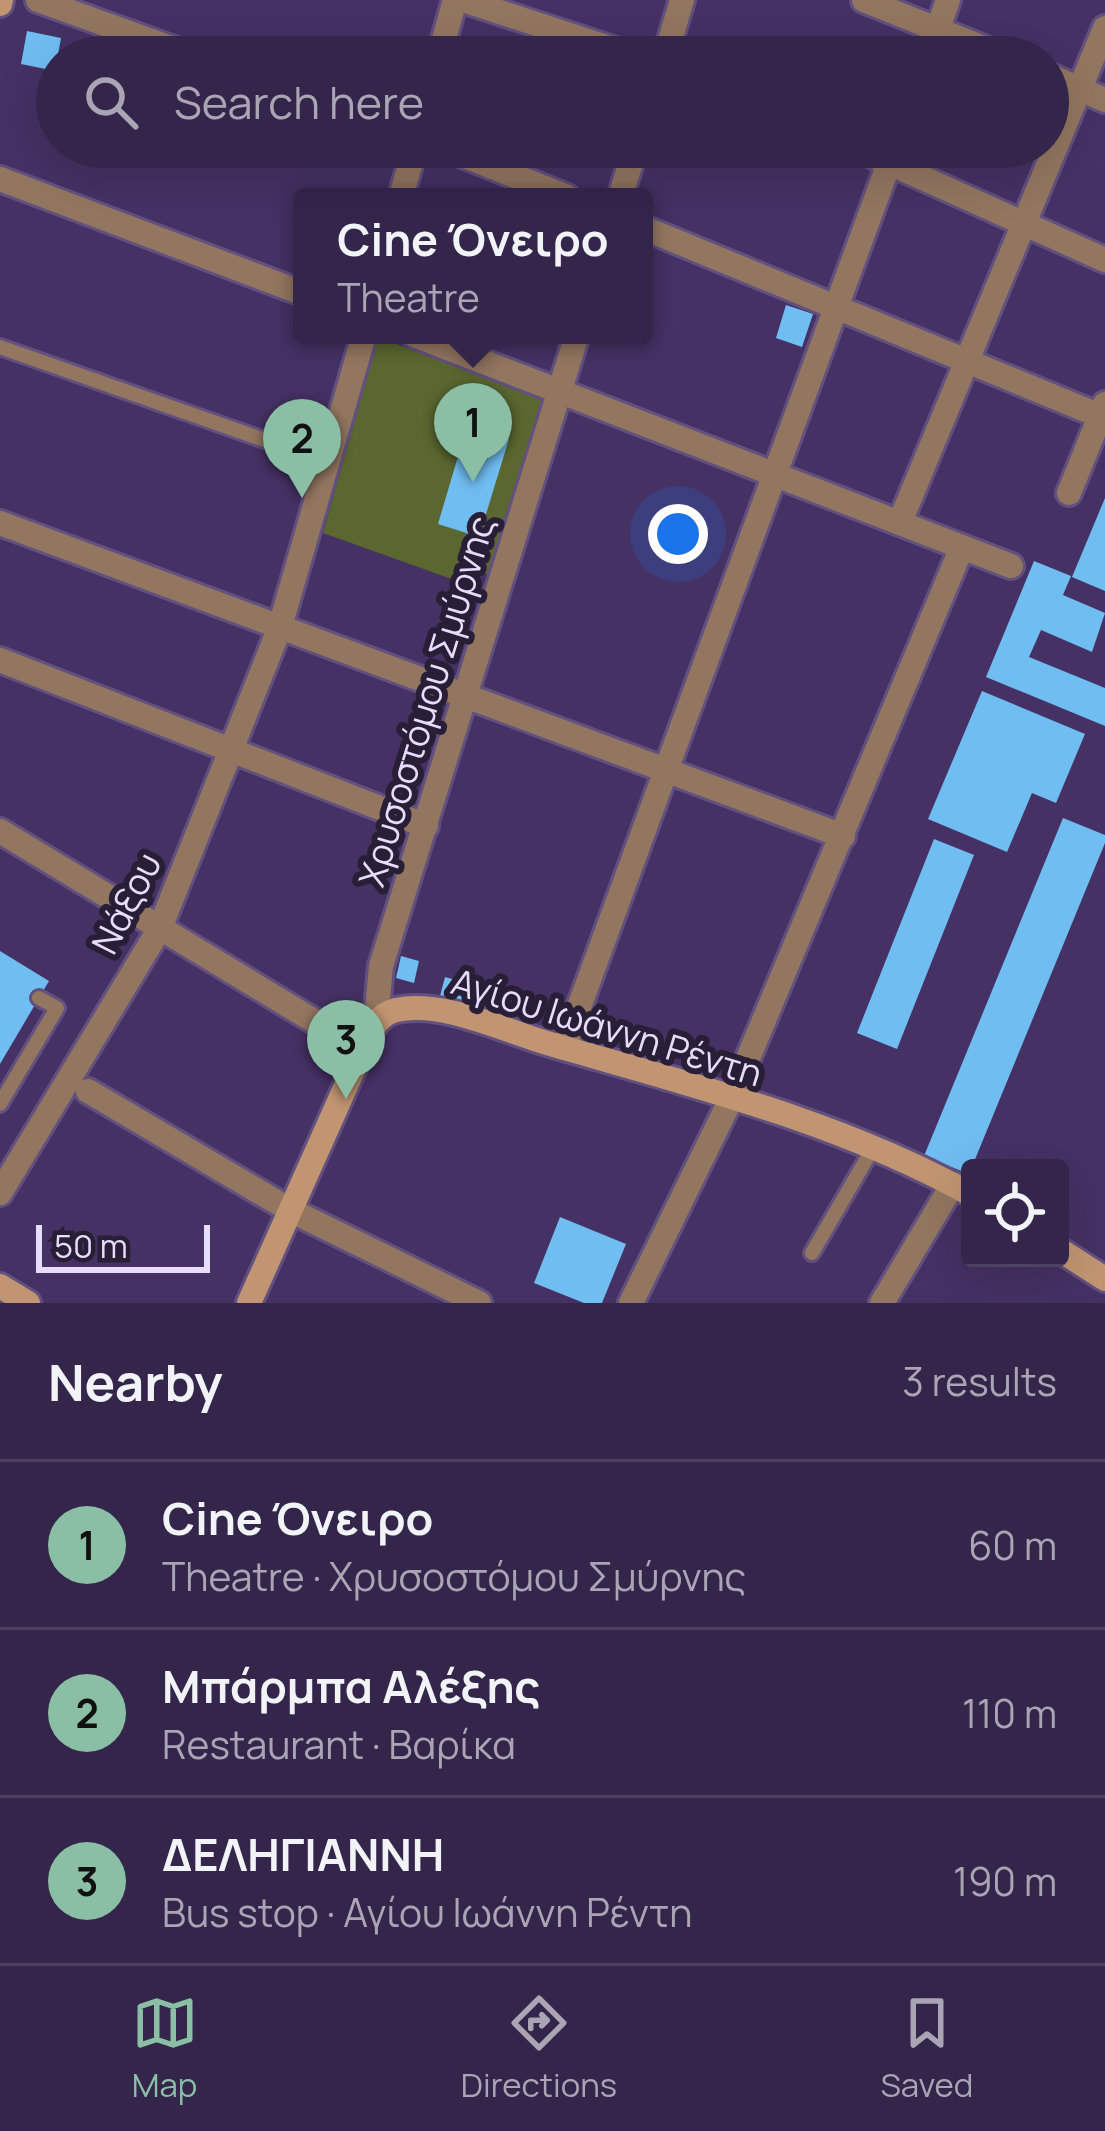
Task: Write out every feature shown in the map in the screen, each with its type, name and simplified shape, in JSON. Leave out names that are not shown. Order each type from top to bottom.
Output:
[{"type":"street","points":[[38,0],[138,36]]},
{"type":"street","points":[[447,36],[459,0],[571,36]]},
{"type":"street","points":[[671,36],[682,0]]},
{"type":"street","points":[[864,0],[957,36]]},
{"type":"street","points":[[935,36],[948,0]]},
{"type":"street","points":[[1069,114],[1105,28]]},
{"type":"street","points":[[1069,84],[1105,100]]},
{"type":"street","points":[[495,168],[545,188]]},
{"type":"street","points":[[564,1048],[670,771],[888,168]]},
{"type":"street","points":[[918,168],[1105,260]]},
{"type":"street","points":[[900,521],[1046,168]]},
{"type":"street","points":[[0,179],[293,290]]},
{"type":"street","points":[[653,232],[1103,412],[1069,493]]},
{"type":"street","name":"Νάξου","points":[[0,1193],[160,928],[234,753],[280,627],[362,344]]},
{"type":"street","points":[[438,344],[1012,566]]},
{"type":"street","name":"Χρυσοστόμου Σμύρνης","points":[[376,1021],[381,966],[574,344]]},
{"type":"street","points":[[0,523],[843,836]]},
{"type":"street","points":[[631,1303],[731,1100],[962,548]]},
{"type":"street","points":[[0,660],[426,826]]},
{"type":"street","points":[[0,831],[362,1050]]},
{"type":"street","name":"Αγίου Ιωάννη Ρέντη","points":[[376,1021],[392,1011],[441,1012],[873,1148],[961,1189]]},
{"type":"street","points":[[249,1303],[376,1021]]},
{"type":"street","points":[[88,1091],[290,1210],[479,1303]]},
{"type":"street","points":[[882,1303],[961,1190]]},
{"type":"street","points":[[1069,1256],[1105,1279]]},
{"type":"street","points":[[0,1286],[28,1303]]},
{"type":"lane","points":[[0,347],[330,463]]},
{"type":"lane","points":[[0,1103],[58,1008],[39,998]]},
{"type":"lane","points":[[812,1253],[873,1148]]},
{"type":"green space","points":[[376,344],[396,344],[549,402],[499,570],[460,582],[323,533]]},
{"type":"building","points":[[27,31],[51,36],[36,36],[36,67],[21,64]]},
{"type":"building","points":[[786,305],[813,314],[802,347],[776,338]]},
{"type":"building","points":[[467,426],[509,439],[479,537],[438,524]]},
{"type":"building","points":[[1105,498],[1105,591],[1072,577]]},
{"type":"building","points":[[1034,561],[1071,576],[1063,595],[1105,613],[1092,652],[1041,630],[1029,657],[1105,688],[1105,726],[986,677]]},
{"type":"building","points":[[982,691],[1085,734],[1056,803],[1032,793],[1007,852],[928,819]]},
{"type":"building","points":[[1063,818],[1105,835],[975,1159],[961,1159],[961,1171],[924,1156]]},
{"type":"building","points":[[934,839],[974,855],[897,1049],[857,1033]]},
{"type":"building","points":[[0,951],[49,981],[0,1064]]},
{"type":"building","points":[[401,956],[419,961],[414,983],[396,978]]},
{"type":"building","points":[[445,977],[474,985],[469,1004],[440,996]]},
{"type":"building","points":[[560,1217],[626,1244],[602,1303],[584,1303],[534,1283]]},
{"type":"place","name":"Cine Όνειρο","points":[[473,482]]},
{"type":"place","name":"Μπάρμπα Αλέξης","points":[[302,498]]},
{"type":"place","name":"ΔΕΛΗΓΙΑΝΝΗ","points":[[346,1099]]}]
